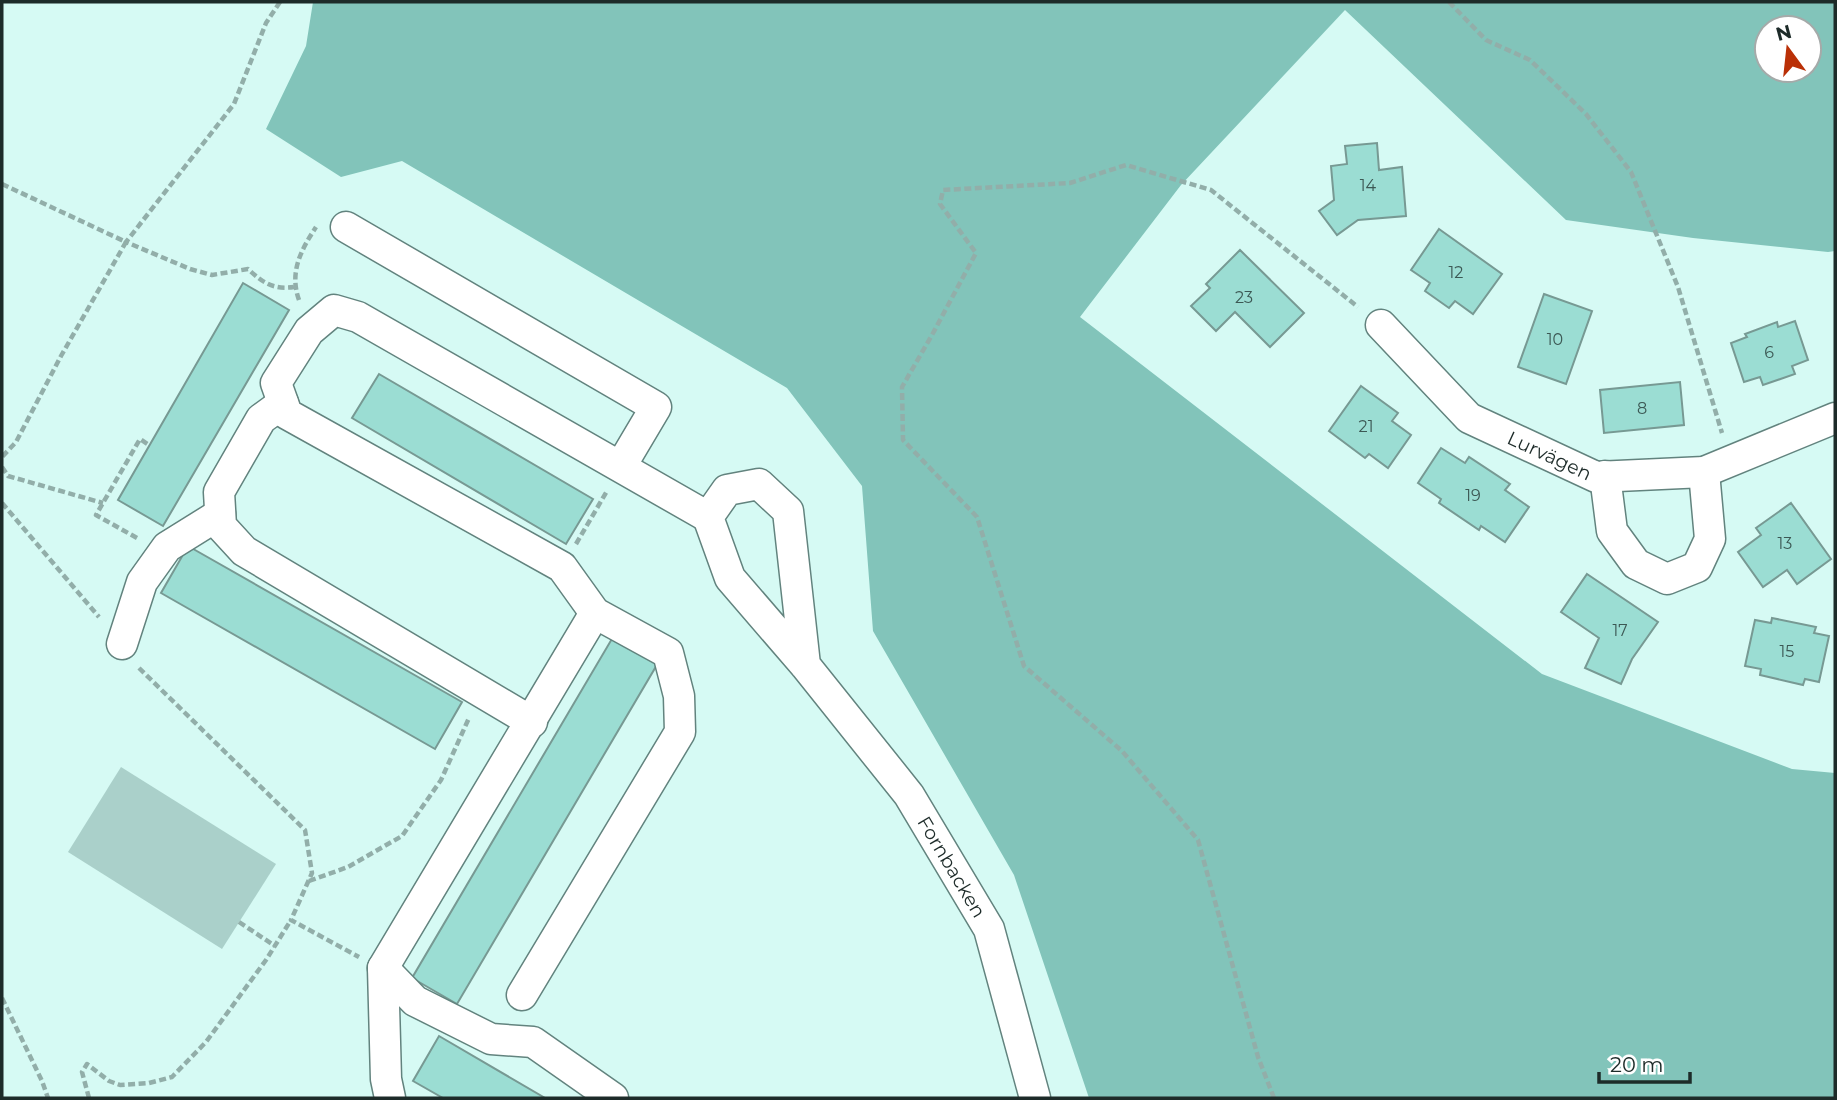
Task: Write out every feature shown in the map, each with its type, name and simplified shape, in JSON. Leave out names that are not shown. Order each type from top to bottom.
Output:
[{"type":"street","points":[[346,227],[656,407],[621,466]]},
{"type":"street","points":[[522,995],[680,733],[679,696],[668,653],[595,613],[562,568],[288,414],[276,383],[309,331],[334,310],[358,317],[708,517],[727,490],[759,484],[788,511],[805,665]]},
{"type":"street","name":"Lurvägen","points":[[1381,326],[1469,418],[1596,477],[1717,466],[1835,418]]},
{"type":"street","points":[[284,403],[261,419],[219,492],[221,526],[244,551],[532,722]]},
{"type":"street","points":[[1605,476],[1612,531],[1636,564],[1667,579],[1697,567],[1710,539],[1717,466]]},
{"type":"street","points":[[122,645],[142,582],[162,553],[167,547],[220,514]]},
{"type":"street","name":"Fornbacken","points":[[708,517],[730,578],[805,665],[909,795],[989,929],[1034,1098]]},
{"type":"street","points":[[390,1098],[386,1079],[383,968],[595,613]]},
{"type":"street","points":[[383,968],[415,1001],[491,1039],[533,1042],[613,1098]]},
{"type":"path","points":[[2,457],[16,443],[61,356],[126,242],[234,104],[266,23],[280,2]]},
{"type":"path","points":[[1449,2],[1486,40],[1531,60],[1586,114],[1631,172],[1678,288],[1717,466]]},
{"type":"path","points":[[1274,1098],[1258,1057],[1198,840],[1122,751],[1024,666],[977,517],[903,440],[902,387],[976,253],[940,205],[943,190],[1070,183],[1126,165],[1210,190],[1381,326]]},
{"type":"path","points":[[2,184],[190,269],[212,275],[248,269],[257,278],[279,289],[294,286]]},
{"type":"path","points":[[309,331],[294,286],[299,254],[322,219],[346,227]]},
{"type":"path","points":[[149,445],[140,439],[96,515],[162,553]]},
{"type":"path","points":[[562,568],[621,466]]},
{"type":"path","points":[[2,467],[8,476],[103,503]]},
{"type":"path","points":[[2,503],[136,665],[305,830],[312,873],[291,920],[275,946],[206,1042],[172,1077],[149,1083],[120,1084],[109,1081],[88,1064],[82,1072],[89,1098]]},
{"type":"path","points":[[308,881],[348,867],[402,836],[442,780],[481,692]]},
{"type":"path","points":[[291,920],[383,968]]},
{"type":"path","points":[[239,922],[275,946]]},
{"type":"path","points":[[2,998],[48,1098]]},
{"type":"shaded area","points":[[121,767],[276,864],[222,949],[68,852]]},
{"type":"green space","points":[[313,2],[1835,2],[1835,251],[1693,238],[1566,220],[1345,10],[1181,185],[1080,317],[1542,674],[1792,769],[1835,773],[1835,1098],[1089,1098],[1014,875],[873,631],[862,486],[787,388],[402,161],[341,177],[266,129],[306,46]]},
{"type":"building","points":[[1377,143],[1379,170],[1402,167],[1406,216],[1358,220],[1337,235],[1319,211],[1334,200],[1331,166],[1347,164],[1345,146]]},
{"type":"building","points":[[1439,229],[1502,274],[1473,314],[1455,301],[1449,308],[1425,291],[1430,283],[1411,270]]},
{"type":"building","points":[[1240,250],[1304,313],[1270,347],[1235,312],[1216,331],[1191,306],[1210,288],[1206,284]]},
{"type":"building","points":[[243,283],[289,310],[163,526],[118,500]]},
{"type":"building","points":[[1544,294],[1592,311],[1566,384],[1518,367]]},
{"type":"building","points":[[1795,321],[1808,360],[1792,366],[1795,374],[1763,385],[1760,377],[1744,382],[1731,343],[1747,337],[1745,334],[1777,322],[1778,327]]},
{"type":"building","points":[[379,374],[593,499],[566,544],[352,418]]},
{"type":"building","points":[[1680,382],[1684,425],[1604,433],[1600,390]]},
{"type":"building","points":[[1361,386],[1398,413],[1392,421],[1411,435],[1388,468],[1369,454],[1365,458],[1329,431]]},
{"type":"building","points":[[1441,448],[1465,463],[1469,457],[1510,484],[1505,490],[1529,507],[1505,542],[1481,526],[1479,530],[1439,503],[1441,499],[1418,483]]},
{"type":"building","points":[[1791,503],[1831,559],[1797,584],[1787,570],[1763,587],[1738,552],[1761,535],[1756,528]]},
{"type":"building","points":[[188,546],[462,702],[435,749],[161,593]]},
{"type":"building","points":[[1587,574],[1658,622],[1632,659],[1621,684],[1585,668],[1599,638],[1561,612]]},
{"type":"building","points":[[1772,618],[1816,627],[1814,633],[1829,636],[1819,682],[1805,679],[1803,685],[1760,675],[1761,669],[1745,666],[1755,620],[1771,623]]},
{"type":"building","points":[[613,637],[658,663],[457,1004],[412,978]]},
{"type":"building","points":[[439,1036],[545,1098],[443,1098],[413,1081]]}]
